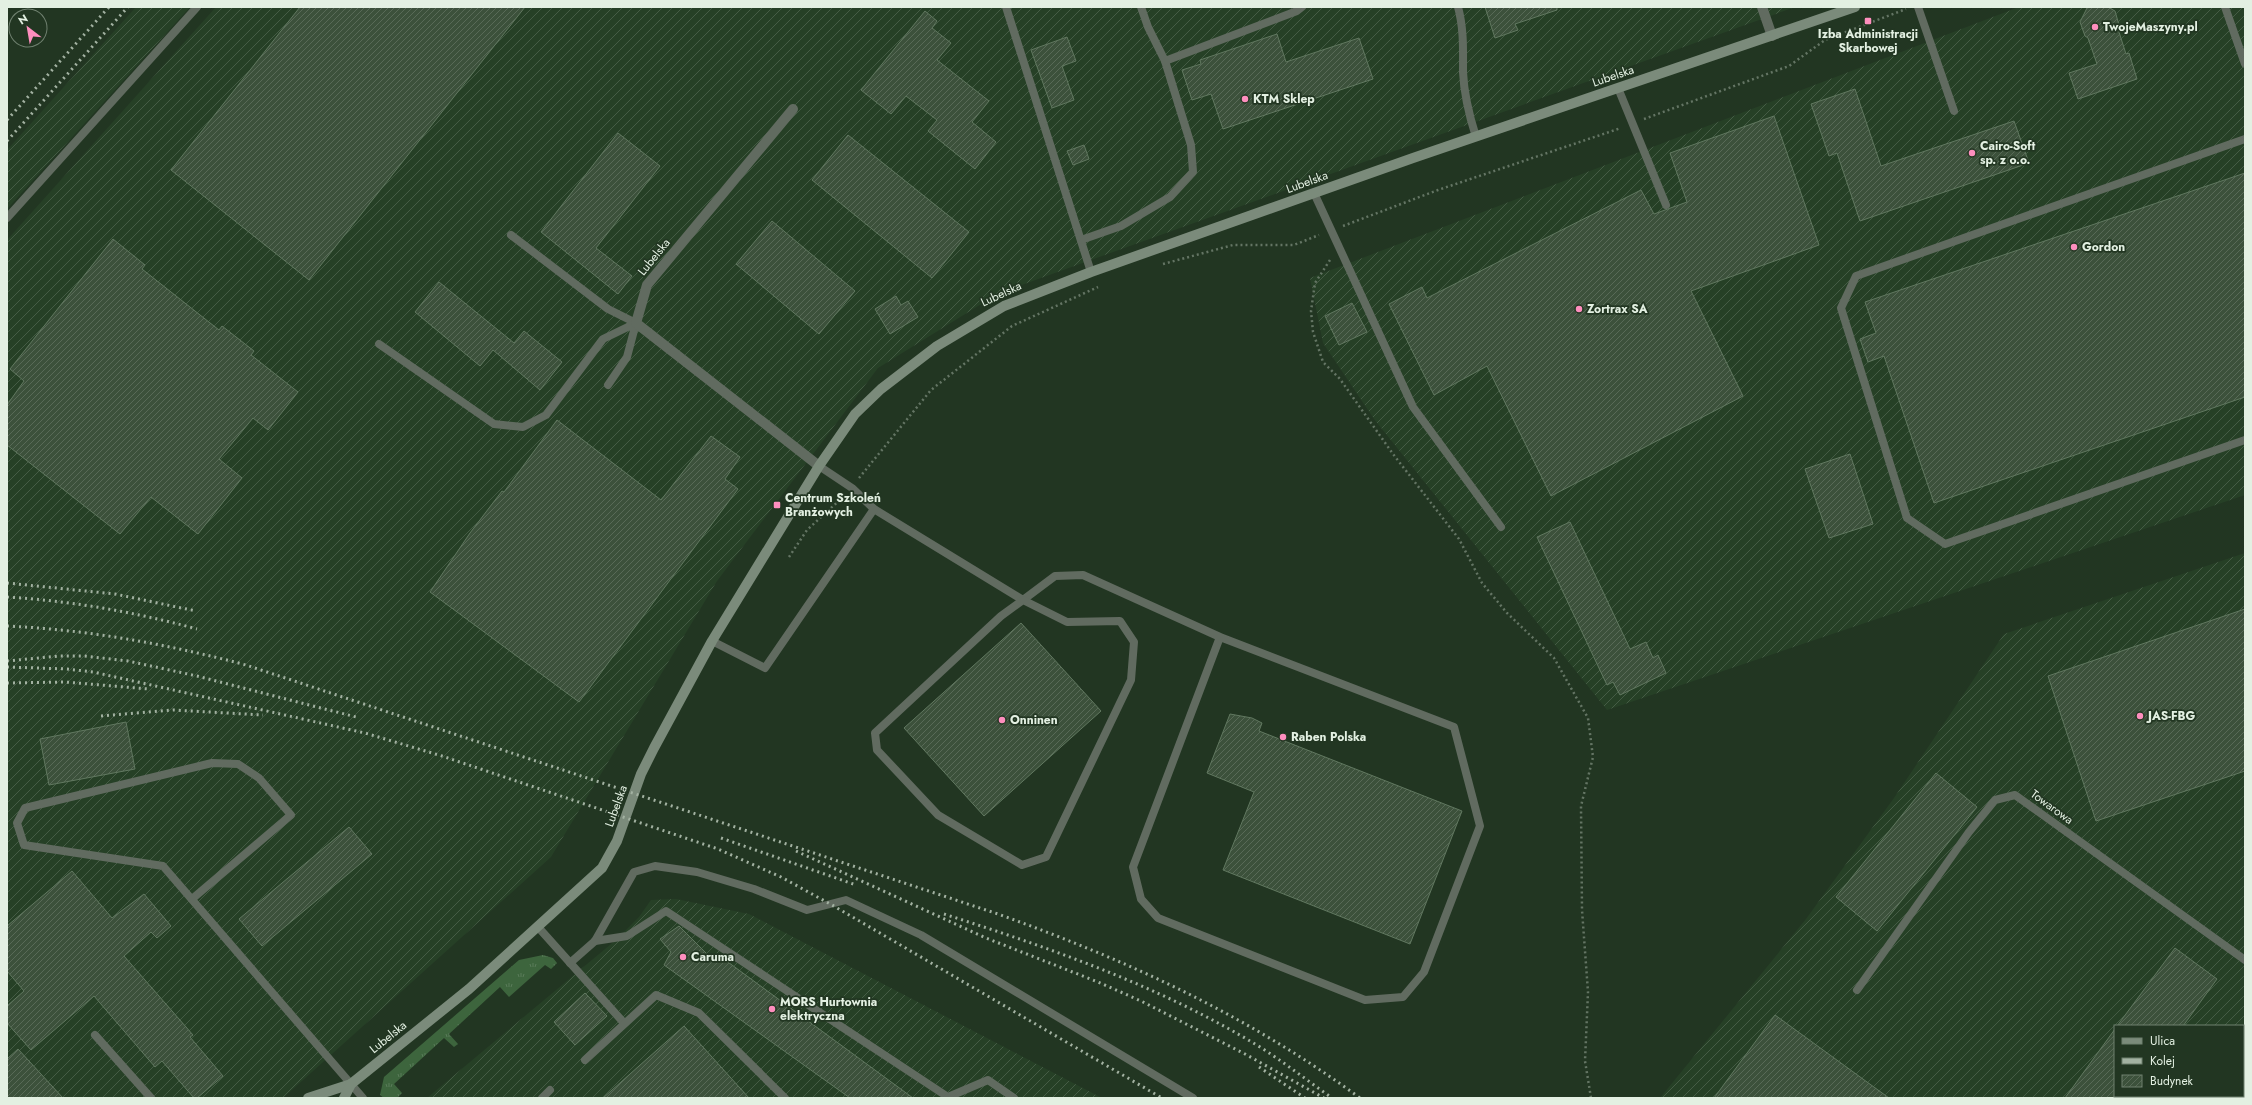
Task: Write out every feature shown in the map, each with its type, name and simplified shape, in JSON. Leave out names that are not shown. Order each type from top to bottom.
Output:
[{"type":"street","points":[[1762,7],[1772,36]]},
{"type":"street","name":"Lubelska","points":[[308,1098],[351,1084],[469,989],[602,868],[617,841],[644,767],[712,641],[819,466],[855,414],[881,389],[937,346],[1004,306],[1091,272],[1314,193],[1854,7]]},
{"type":"street","name":"Lubelska","points":[[636,323],[647,285],[793,110]]},
{"type":"street","points":[[636,323],[819,466]]},
{"type":"street","name":"Lubelska","points":[[344,1098],[351,1084]]},
{"type":"lane","points":[[7,218],[197,7]]},
{"type":"lane","points":[[1006,7],[1082,240],[1091,272]]},
{"type":"lane","points":[[1082,240],[1121,226],[1170,198],[1193,172],[1191,145],[1165,61],[1148,27],[1141,7]]},
{"type":"lane","points":[[1165,61],[1297,11],[1302,7]]},
{"type":"lane","points":[[1458,7],[1464,48],[1463,72],[1466,106],[1476,137]]},
{"type":"lane","points":[[1918,7],[1954,111]]},
{"type":"lane","points":[[2225,7],[2245,64]]},
{"type":"lane","points":[[1618,88],[1666,205]]},
{"type":"lane","points":[[2245,139],[1856,276],[1841,308],[1908,518],[1945,544],[2245,440]]},
{"type":"lane","points":[[1314,193],[1413,407],[1501,527]]},
{"type":"lane","points":[[511,235],[608,309],[636,323]]},
{"type":"lane","points":[[379,344],[494,424],[523,427],[546,415],[603,339],[636,323]]},
{"type":"lane","points":[[608,385],[627,357],[636,323]]},
{"type":"lane","points":[[819,466],[852,488],[874,509],[1023,600],[1068,622],[1120,621],[1134,642],[1131,680],[1046,857],[1022,865],[938,815],[877,750],[874,733],[1001,616],[1023,600],[1055,576],[1083,575],[1220,637],[1454,727],[1480,826],[1424,972],[1403,997],[1365,1000],[1158,918],[1141,899],[1133,867],[1220,637]]},
{"type":"lane","points":[[712,641],[766,668],[874,509]]},
{"type":"lane","points":[[192,899],[290,815],[259,778],[238,764],[212,763],[25,808],[17,823],[24,845],[163,866],[363,1098]]},
{"type":"lane","name":"Towarowa","points":[[1857,990],[1969,832],[1995,800],[2015,795],[2245,960]]},
{"type":"lane","points":[[570,963],[595,941],[634,872],[655,866],[697,872],[754,889],[807,910],[846,900],[921,936],[1193,1098]]},
{"type":"lane","points":[[595,941],[627,936],[666,911],[948,1096],[988,1080],[1014,1098]]},
{"type":"lane","points":[[538,927],[624,1023]]},
{"type":"lane","points":[[585,1060],[656,995],[699,1014],[785,1098]]},
{"type":"lane","points":[[95,1035],[151,1098]]},
{"type":"lane","points":[[542,1098],[550,1090]]},
{"type":"path","points":[[1339,247],[1315,283],[1311,311],[1313,332],[1323,362],[1340,379],[1394,454],[1459,539],[1482,583],[1507,613],[1554,658],[1588,718],[1593,757],[1581,806],[1582,910],[1588,992],[1585,1061],[1591,1098]]},
{"type":"shaded area","points":[[136,7],[190,7],[7,209],[7,150]]},
{"type":"shaded area","points":[[216,7],[1795,7],[999,293],[878,368],[717,581],[551,857],[283,1098],[7,1098],[7,240]]},
{"type":"shaded area","points":[[2019,7],[2245,7],[2245,495],[1607,710],[1374,419],[1323,343],[1310,278]]},
{"type":"shaded area","points":[[2245,553],[2245,1098],[1660,1098],[1806,919],[1894,798],[2004,634]]},
{"type":"shaded area","points":[[676,899],[749,914],[1102,1098],[427,1098],[617,939],[639,917],[651,900]]},
{"type":"green space","points":[[543,955],[553,958],[557,963],[551,969],[545,965],[509,997],[500,987],[449,1034],[458,1044],[454,1047],[444,1038],[394,1084],[402,1093],[397,1098],[384,1098],[380,1095],[384,1077],[519,960]]},
{"type":"building","points":[[300,7],[525,7],[309,280],[171,170]]},
{"type":"building","points":[[1485,7],[1557,7],[1557,10],[1515,24],[1518,30],[1495,38]]},
{"type":"building","points":[[2108,7],[2115,11],[2119,25],[2118,29],[2126,54],[2129,53],[2137,79],[2078,99],[2069,73],[2097,64],[2088,38],[2085,36],[2080,22],[2087,8]]},
{"type":"building","points":[[925,11],[937,21],[932,28],[951,43],[937,60],[989,101],[972,122],[996,142],[975,169],[928,131],[937,120],[906,96],[891,114],[861,90]]},
{"type":"building","points":[[1277,34],[1286,62],[1359,38],[1373,79],[1223,129],[1211,94],[1192,100],[1182,70],[1201,64],[1200,60]]},
{"type":"building","points":[[1067,37],[1076,61],[1062,66],[1074,100],[1052,108],[1031,50]]},
{"type":"building","name":"Cairo-Soft sp. z o.o.","points":[[1855,89],[1881,166],[2014,121],[2029,163],[1860,221],[1837,153],[1829,156],[1811,104]]},
{"type":"building","name":"Zortrax SA","points":[[1774,116],[1819,245],[1691,291],[1743,396],[1551,496],[1487,366],[1434,395],[1389,304],[1422,287],[1427,298],[1641,190],[1654,214],[1687,202],[1670,153]]},
{"type":"building","points":[[618,133],[660,166],[596,248],[632,276],[618,294],[541,232]]},
{"type":"building","points":[[848,135],[969,232],[932,278],[812,180]]},
{"type":"building","points":[[1084,145],[1089,159],[1073,165],[1067,151]]},
{"type":"building","points":[[2245,173],[2245,397],[1934,503],[1884,356],[1868,362],[1860,339],[1876,333],[1865,302]]},
{"type":"building","points":[[772,221],[855,291],[819,334],[736,264]]},
{"type":"building","points":[[113,239],[145,265],[142,269],[219,330],[222,326],[254,351],[251,355],[298,392],[268,430],[253,418],[219,459],[242,478],[198,534],[151,497],[120,534],[7,445],[7,405],[24,381],[10,369]]},
{"type":"building","points":[[439,282],[514,343],[524,331],[562,362],[540,390],[493,350],[480,366],[415,312]]},
{"type":"building","points":[[896,296],[901,305],[908,301],[918,317],[890,334],[875,309]]},
{"type":"building","points":[[1352,303],[1367,332],[1339,345],[1325,316]]},
{"type":"building","points":[[557,420],[661,500],[711,436],[740,457],[725,479],[738,489],[579,702],[430,592],[470,533],[502,491],[504,492]]},
{"type":"building","points":[[1850,454],[1873,524],[1829,538],[1805,469]]},
{"type":"building","points":[[1570,522],[1630,649],[1646,642],[1653,658],[1658,655],[1666,673],[1620,695],[1613,682],[1607,685],[1537,537]]},
{"type":"building","points":[[2245,609],[2245,771],[2096,821],[2048,676]]},
{"type":"building","name":"Onninen","points":[[1021,623],[1101,711],[984,816],[904,728]]},
{"type":"building","points":[[1230,714],[1252,718],[1262,723],[1259,731],[1462,811],[1410,944],[1223,870],[1254,792],[1207,773]]},
{"type":"building","points":[[126,722],[135,769],[49,785],[40,739]]},
{"type":"building","points":[[1936,773],[1977,807],[1877,931],[1836,897]]},
{"type":"building","points":[[349,827],[372,854],[262,946],[239,919]]},
{"type":"building","points":[[72,871],[112,918],[144,894],[171,926],[157,938],[151,932],[124,956],[193,1035],[190,1037],[223,1076],[197,1098],[194,1098],[162,1061],[155,1067],[94,996],[31,1050],[7,1023],[7,1006],[24,991],[7,971],[7,926]]},
{"type":"building","points":[[679,926],[711,958],[717,954],[913,1098],[850,1098],[664,965],[671,952],[660,939]]},
{"type":"building","points":[[2175,948],[2217,979],[2184,1025],[2118,1025]]},
{"type":"building","points":[[585,993],[607,1016],[575,1045],[554,1022]]},
{"type":"building","points":[[1775,1015],[1889,1098],[1714,1098]]},
{"type":"building","points":[[684,1026],[749,1098],[603,1098]]},
{"type":"building","points":[[2114,1030],[2115,1098],[2065,1098]]},
{"type":"building","points":[[18,1049],[63,1098],[7,1098],[7,1059]]},
{"type":"railway","points":[[7,120],[109,7]]},
{"type":"railway","points":[[7,141],[128,7]]},
{"type":"railway","points":[[7,583],[115,594],[196,611]]},
{"type":"railway","points":[[7,597],[55,601],[127,612],[197,629]]},
{"type":"railway","points":[[7,626],[68,631],[128,639],[157,644],[246,665],[998,914],[1094,951],[1186,992],[1274,1041],[1317,1068],[1360,1098]]},
{"type":"railway","points":[[7,661],[59,656],[84,656],[128,661],[197,676],[356,717]]},
{"type":"railway","points":[[7,667],[67,669],[93,672],[365,733],[442,756],[718,849],[781,877],[832,905],[1162,1098]]},
{"type":"railway","points":[[7,683],[65,682],[149,689]]},
{"type":"railway","points":[[101,716],[173,710],[263,715]]},
{"type":"railway","points":[[721,838],[856,885]]},
{"type":"railway","points":[[796,851],[986,938],[1098,982],[1141,1001],[1245,1054],[1324,1098]]},
{"type":"railway","points":[[944,914],[1026,941],[1106,971],[1185,1006],[1223,1025],[1260,1047],[1332,1098]]},
{"type":"railway","points":[[1259,1067],[1305,1098]]},
{"type":"place","name":"Izba Administracji Skarbowej","points":[[1868,21]]},
{"type":"place","name":"TwojeMaszyny.pl","points":[[2095,27]]},
{"type":"place","name":"KTM Sklep","points":[[1245,99]]},
{"type":"place","name":"Cairo-Soft sp. z o.o.","points":[[1972,153]]},
{"type":"place","name":"Gordon","points":[[2074,247]]},
{"type":"place","name":"Zortrax SA","points":[[1579,309]]},
{"type":"place","name":"Centrum Szkoleń Branżowych","points":[[777,505]]},
{"type":"place","name":"JAS-FBG","points":[[2140,716]]},
{"type":"place","name":"Onninen","points":[[1002,720]]},
{"type":"place","name":"Raben Polska","points":[[1283,737]]},
{"type":"place","name":"Caruma","points":[[683,957]]},
{"type":"place","name":"MORS Hurtownia elektryczna","points":[[772,1009]]}]
